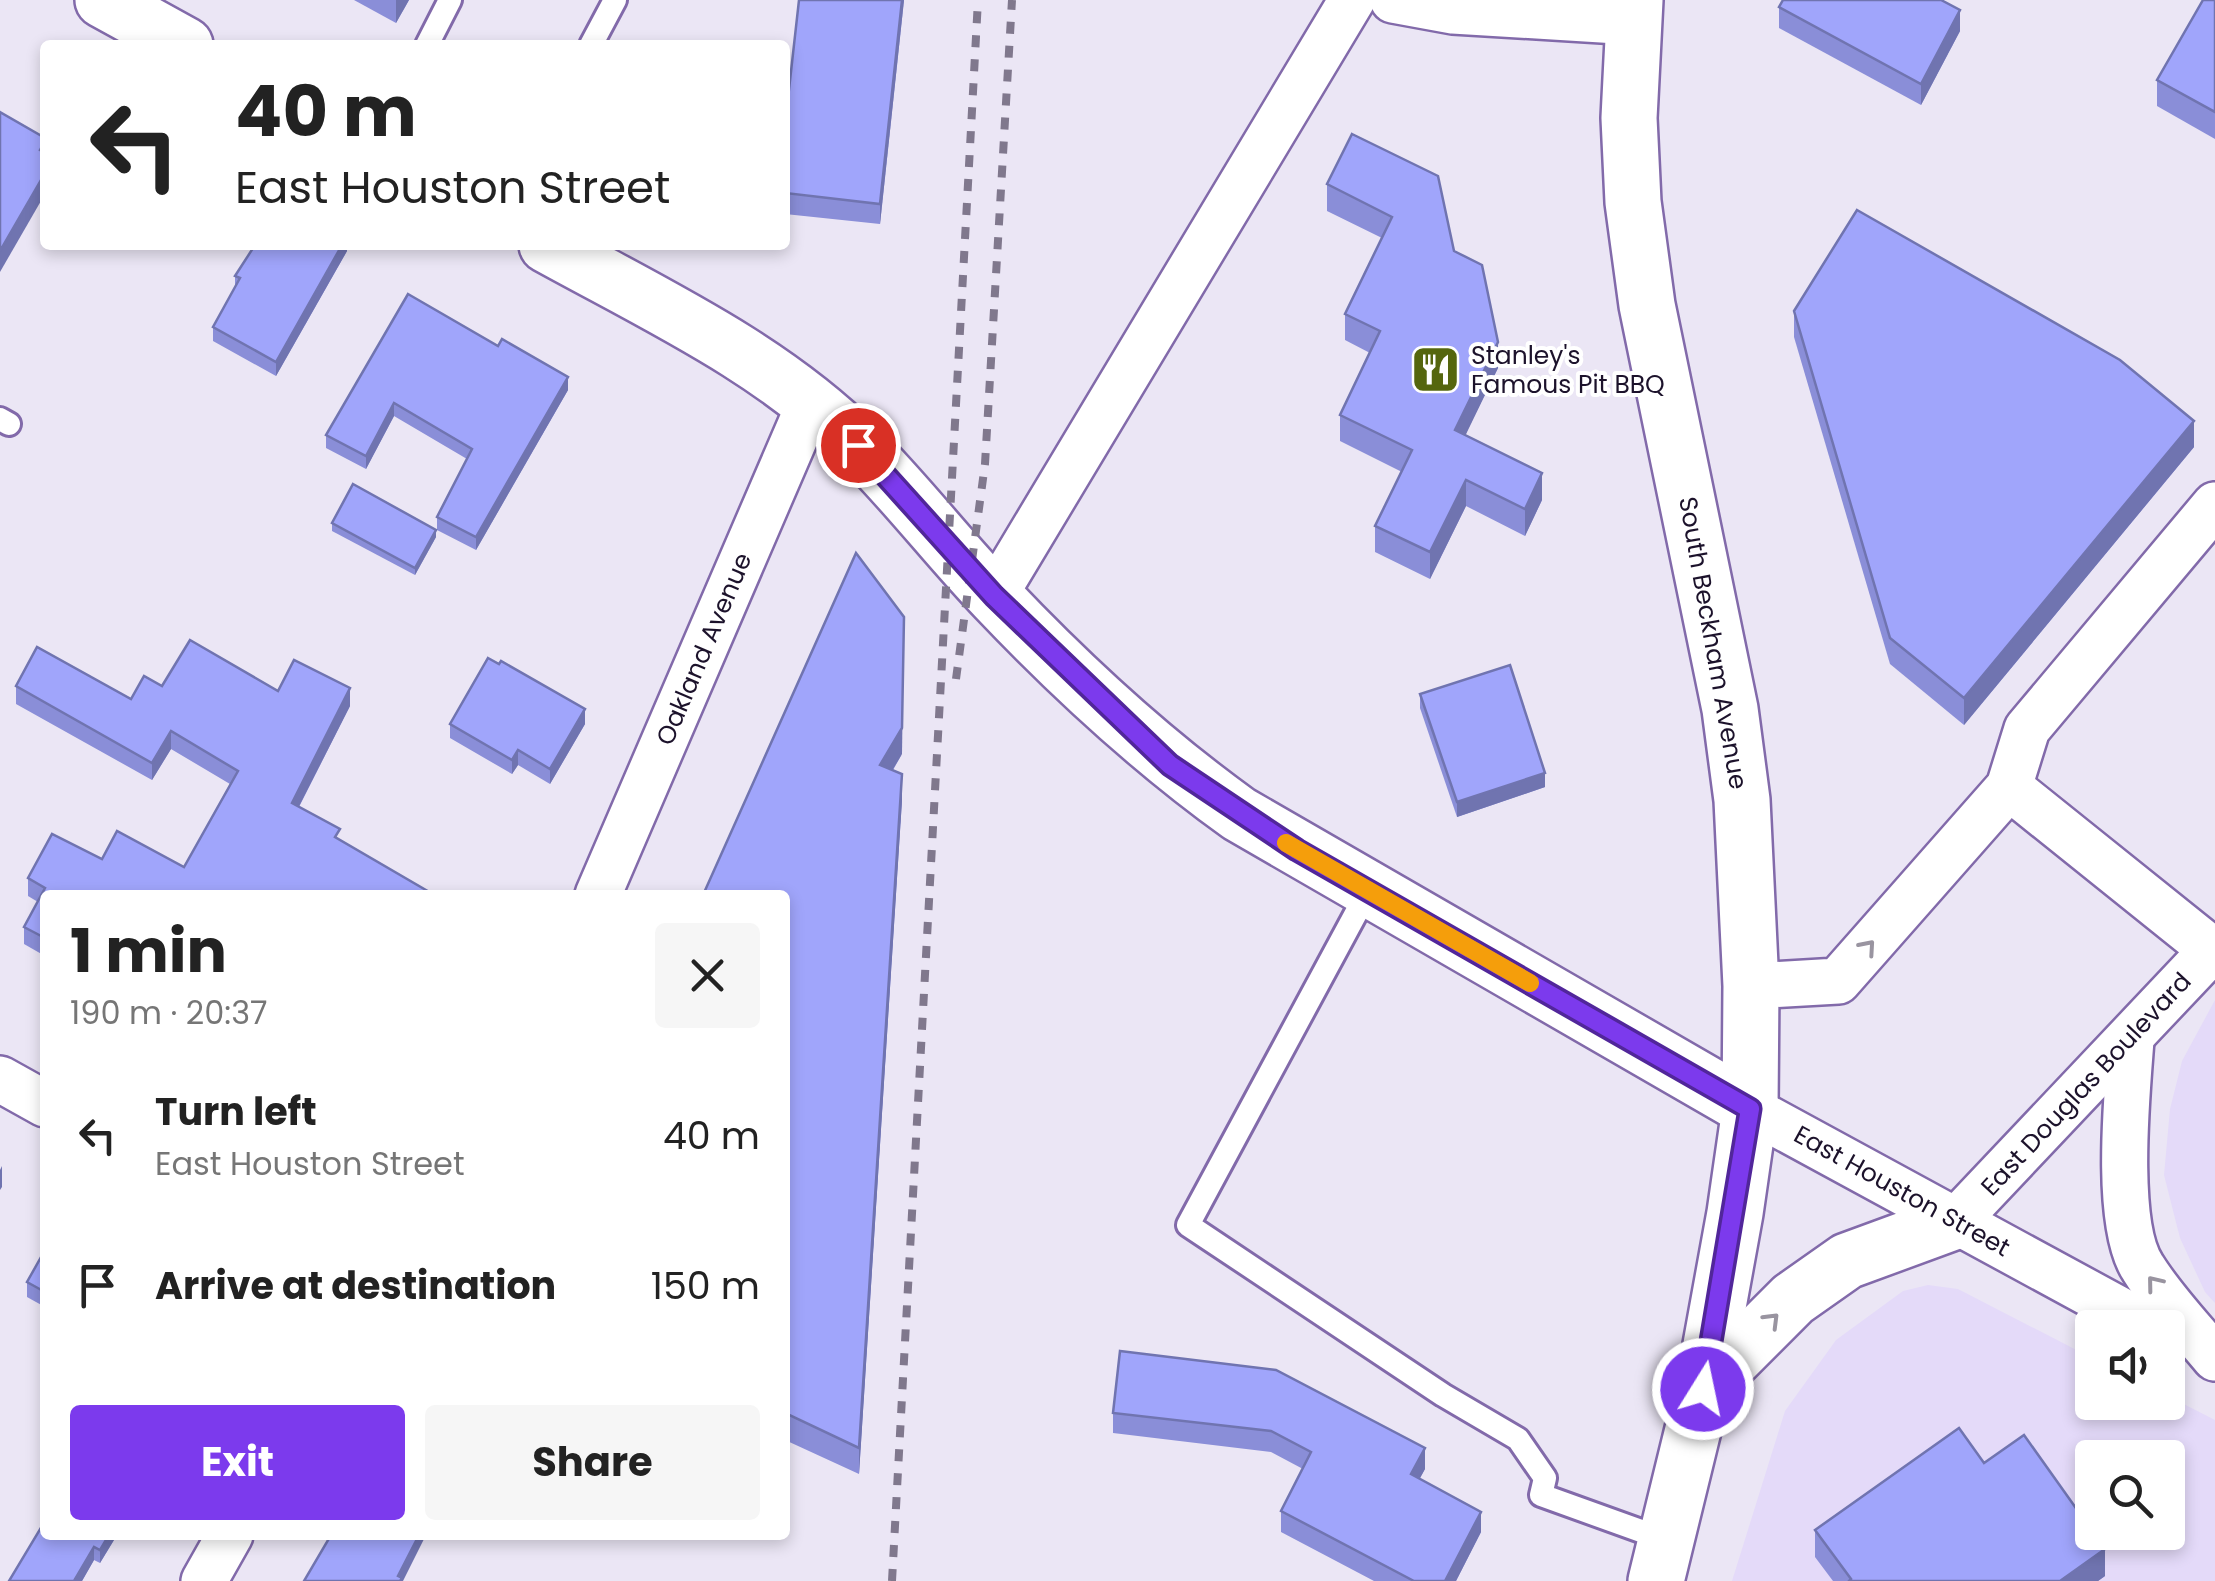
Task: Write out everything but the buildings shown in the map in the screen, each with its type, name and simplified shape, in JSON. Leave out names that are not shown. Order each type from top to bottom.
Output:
[{"type":"main road","points":[[104,0],[176,40]]},
{"type":"main road","name":"South Beckham Avenue","points":[[1635,11],[1629,118],[1632,202],[1647,305],[1730,708],[1742,800],[1751,986],[1750,1109],[1703,1389],[1661,1560]]},
{"type":"main road","name":"East Houston Street","points":[[556,250],[686,321],[810,403],[858,445],[994,596],[1170,765],[1239,814],[1368,892],[1750,1109]]},
{"type":"main road","points":[[1703,1389],[1793,1299],[1847,1261],[1956,1221]]},
{"type":"street","points":[[994,596],[1352,0]]},
{"type":"street","points":[[1393,0],[1453,11],[1635,11]]},
{"type":"street","name":"Oakland Avenue","points":[[600,890],[810,403]]},
{"type":"street","points":[[1751,986],[1838,981],[2008,786],[2027,728],[2215,504]]},
{"type":"street","points":[[2008,786],[2213,949]]},
{"type":"street","name":"East Douglas Boulevard","points":[[1956,1221],[2213,949]]},
{"type":"street","points":[[2131,1040],[2127,1186],[2140,1265],[2215,1360]]},
{"type":"street","points":[[0,1079],[40,1101]]},
{"type":"street","name":"East Houston Street","points":[[1750,1109],[2120,1310]]},
{"type":"street","points":[[2185,1344],[2215,1360]]},
{"type":"street","points":[[204,1581],[227,1540]]},
{"type":"lane","points":[[430,40],[450,0]]},
{"type":"lane","points":[[594,40],[615,0]]},
{"type":"lane","points":[[1368,892],[1188,1225],[1442,1394],[1518,1439],[1545,1478],[1541,1496],[1661,1560]]},
{"type":"shaded area","points":[[2215,1000],[2215,1303],[2205,1292],[2180,1238],[2164,1175],[2170,1109],[2182,1061]]},
{"type":"shaded area","points":[[1928,1285],[1958,1289],[2075,1349],[2075,1420],[2185,1420],[2185,1405],[2215,1420],[2215,1581],[1732,1581],[1785,1411],[1836,1340],[1903,1291]]},
{"type":"railway","points":[[892,1581],[978,0]]},
{"type":"railway","points":[[956,679],[985,464],[1012,0]]},
{"type":"slow traffic","points":[[1286,843],[1530,983]]},
{"type":"place","name":"Stanley's Famous Pit BBQ","points":[[1436,369]]},
{"type":"route","points":[[858,445],[994,596],[1170,765],[1297,850],[1750,1109],[1703,1389]]}]
